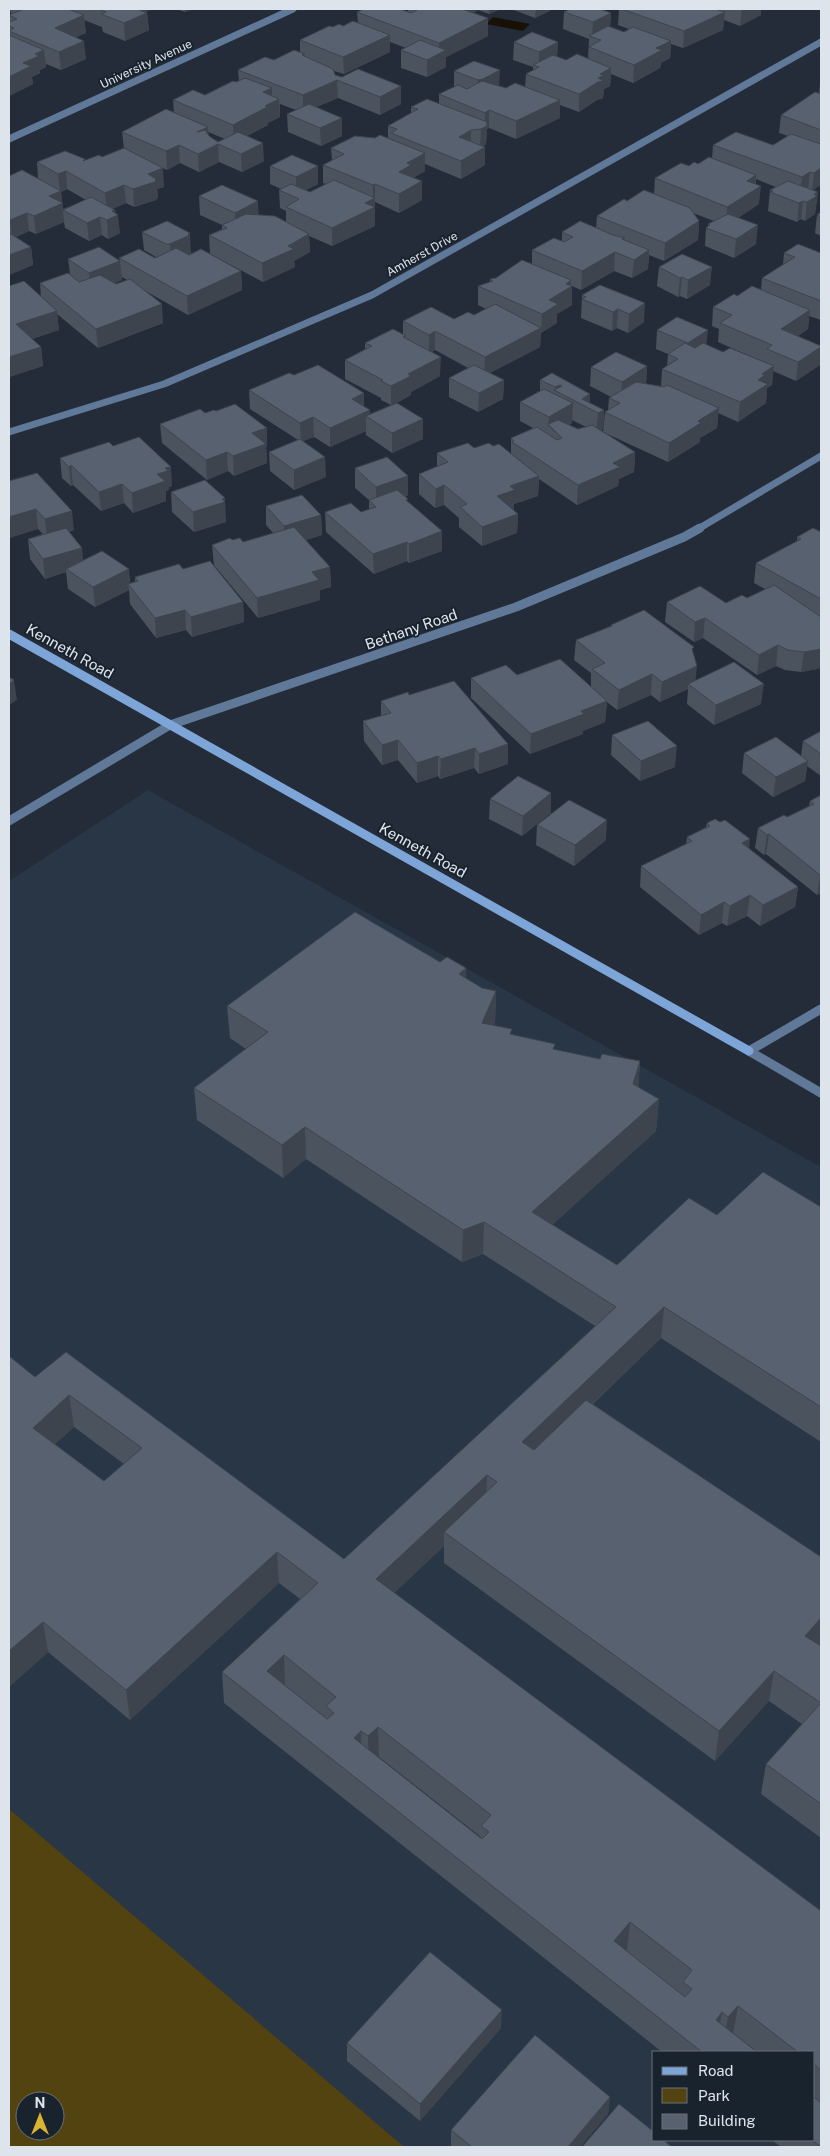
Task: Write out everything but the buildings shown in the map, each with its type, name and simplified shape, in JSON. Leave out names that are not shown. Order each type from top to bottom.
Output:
[{"type":"street","name":"University Avenue","points":[[9,139],[293,9]]},
{"type":"street","name":"Amherst Drive","points":[[9,432],[164,384],[372,295],[821,42]]},
{"type":"street","name":"Bethany Road","points":[[9,822],[170,725],[516,608],[684,537],[821,456]]},
{"type":"street","name":"Kenneth Road","points":[[9,634],[821,1093]]},
{"type":"street","points":[[749,1051],[821,1009]]},
{"type":"shaded area","points":[[493,17],[530,24],[523,31],[486,24]]},
{"type":"shaded area","points":[[148,790],[821,1167],[821,2147],[9,2147],[9,881]]},
{"type":"green space","points":[[9,1809],[404,2147],[9,2147]]}]
